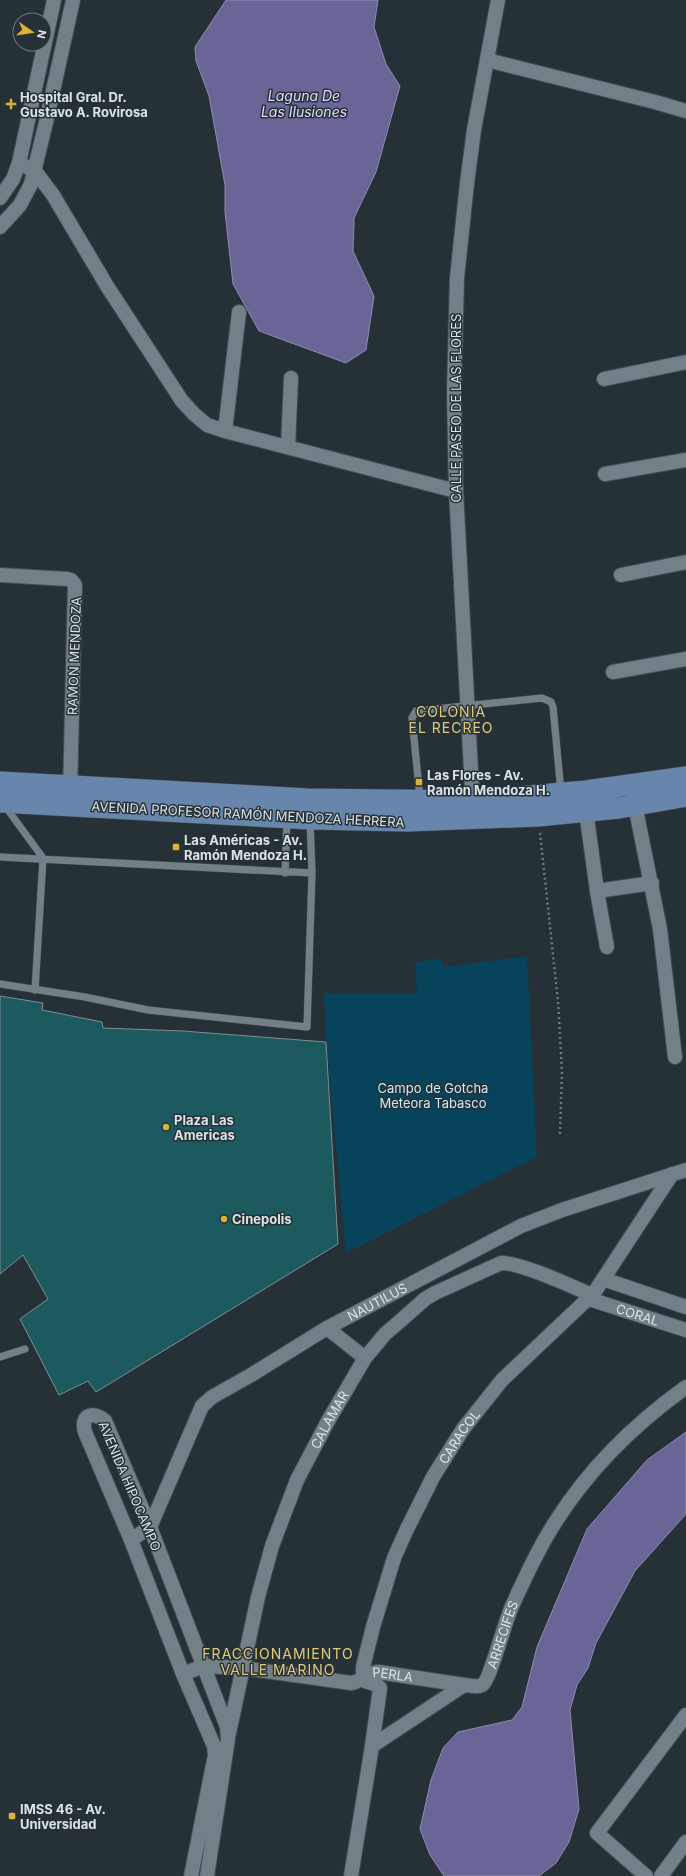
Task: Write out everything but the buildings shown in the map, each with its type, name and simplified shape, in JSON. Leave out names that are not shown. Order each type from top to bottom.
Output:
[{"type":"main road","name":"AVENIDA PROFESOR RAMÓN MENDOZA HERRERA","points":[[1,795],[70,796],[309,809],[408,821],[561,793],[686,777]]},
{"type":"main road","name":"AVENIDA PROFESOR RAMÓN MENDOZA HERRERA","points":[[70,796],[93,788],[287,808]]},
{"type":"main road","name":"AVENIDA PROFESOR RAMÓN MENDOZA HERRERA","points":[[309,809],[420,800],[473,810],[538,816],[635,805],[686,796]]},
{"type":"street","points":[[0,198],[13,179],[19,163],[54,0]]},
{"type":"street","points":[[0,228],[20,205],[31,184],[73,0]]},
{"type":"street","name":"CALLE PASEO DE LAS FLORES","points":[[473,810],[456,491],[454,393],[457,278],[466,183],[486,60],[498,0]]},
{"type":"street","points":[[486,60],[686,111]]},
{"type":"street","points":[[19,163],[35,171],[61,207],[107,286],[172,388],[197,417],[207,425],[224,432],[288,447],[456,491]]},
{"type":"street","points":[[224,432],[238,312]]},
{"type":"street","points":[[604,379],[686,362]]},
{"type":"street","points":[[288,447],[291,378]]},
{"type":"street","points":[[605,474],[686,460]]},
{"type":"street","points":[[621,575],[686,562]]},
{"type":"street","name":"RAMON MENDOZA","points":[[0,575],[67,579],[71,580],[75,585],[70,796]]},
{"type":"street","points":[[613,672],[686,659]]},
{"type":"street","points":[[635,805],[660,928],[675,1057]]},
{"type":"street","points":[[586,811],[597,891],[607,947]]},
{"type":"street","points":[[597,891],[652,883]]},
{"type":"street","name":"NAUTILUS","points":[[150,1527],[204,1403],[212,1397],[251,1375],[327,1328],[521,1226],[562,1210],[686,1170]]},
{"type":"street","name":"CARACOL","points":[[364,1679],[363,1667],[394,1558],[433,1476],[463,1429],[502,1380],[591,1297],[672,1174]]},
{"type":"street","name":"CALAMAR","points":[[228,1738],[264,1573],[283,1514],[308,1459],[366,1358],[386,1334],[425,1299],[501,1263],[509,1264],[533,1272],[591,1297]]},
{"type":"street","name":"CORAL","points":[[603,1279],[686,1307]]},
{"type":"street","name":"CORAL","points":[[591,1297],[686,1330]]},
{"type":"street","points":[[327,1328],[366,1358]]},
{"type":"street","name":"ARRECIFES","points":[[464,1685],[478,1687],[485,1683],[506,1617],[547,1535],[571,1499],[621,1443],[643,1421],[686,1387]]},
{"type":"street","name":"AVENIDA HIPOCAMPO","points":[[191,1876],[215,1750],[183,1674],[131,1540],[85,1432],[83,1426],[84,1420],[88,1416],[94,1414],[105,1421],[150,1527],[227,1727],[228,1738],[207,1876]]},
{"type":"street","points":[[131,1540],[150,1527]]},
{"type":"street","name":"PERLA","points":[[183,1674],[203,1666],[243,1668],[351,1683],[364,1679],[371,1673],[378,1672],[464,1685]]},
{"type":"street","points":[[351,1876],[380,1688],[377,1685],[369,1684],[364,1679]]},
{"type":"street","points":[[372,1746],[464,1685]]},
{"type":"street","points":[[646,1876],[597,1833],[686,1714]]},
{"type":"street","points":[[661,1876],[686,1842]]},
{"type":"lane","points":[[420,800],[412,718],[413,714],[416,712],[542,698],[551,702],[561,793]]},
{"type":"lane","points":[[1,795],[43,858],[35,990]]},
{"type":"lane","points":[[285,873],[287,808]]},
{"type":"lane","points":[[0,984],[148,1010],[307,1027],[312,873],[309,809]]},
{"type":"lane","points":[[0,857],[43,858],[285,873],[312,873]]},
{"type":"lane","points":[[0,1357],[25,1348]]},
{"type":"path","points":[[538,816],[558,1001],[562,1072],[560,1134]]},
{"type":"green space","name":"Campo de Gotcha Meteora Tabasco","points":[[527,956],[537,1157],[346,1253],[326,1041],[324,993],[417,994],[415,962],[441,958],[444,967]]},
{"type":"water","name":"Laguna De Las Ilusiones","points":[[226,0],[378,0],[374,27],[386,64],[400,86],[376,172],[354,218],[353,251],[374,296],[366,350],[346,363],[259,331],[233,284],[225,212],[225,185],[209,96],[196,61],[195,47]]},
{"type":"water","points":[[686,1432],[686,1514],[635,1571],[596,1643],[588,1668],[577,1685],[570,1710],[579,1809],[569,1842],[556,1863],[539,1876],[444,1876],[430,1855],[420,1829],[431,1780],[443,1748],[458,1732],[512,1720],[522,1707],[537,1647],[587,1529],[647,1460]]},
{"type":"place","name":"Hospital Gral. Dr. Gustavo A. Rovirosa","points":[[11,104]]},
{"type":"place","name":"Las Flores - Av. Ramón Mendoza H.","points":[[419,782]]},
{"type":"place","name":"Las Américas - Av. Ramón Mendoza H.","points":[[176,847]]},
{"type":"place","name":"Plaza Las Americas","points":[[166,1127]]},
{"type":"place","name":"Cinepolis","points":[[224,1219]]},
{"type":"place","name":"IMSS 46 - Av. Universidad","points":[[12,1816]]},
{"type":"district","name":"COLONIA EL RECREO","points":[[451,720]]},
{"type":"district","name":"FRACCIONAMIENTO VALLE MARINO","points":[[278,1662]]}]
